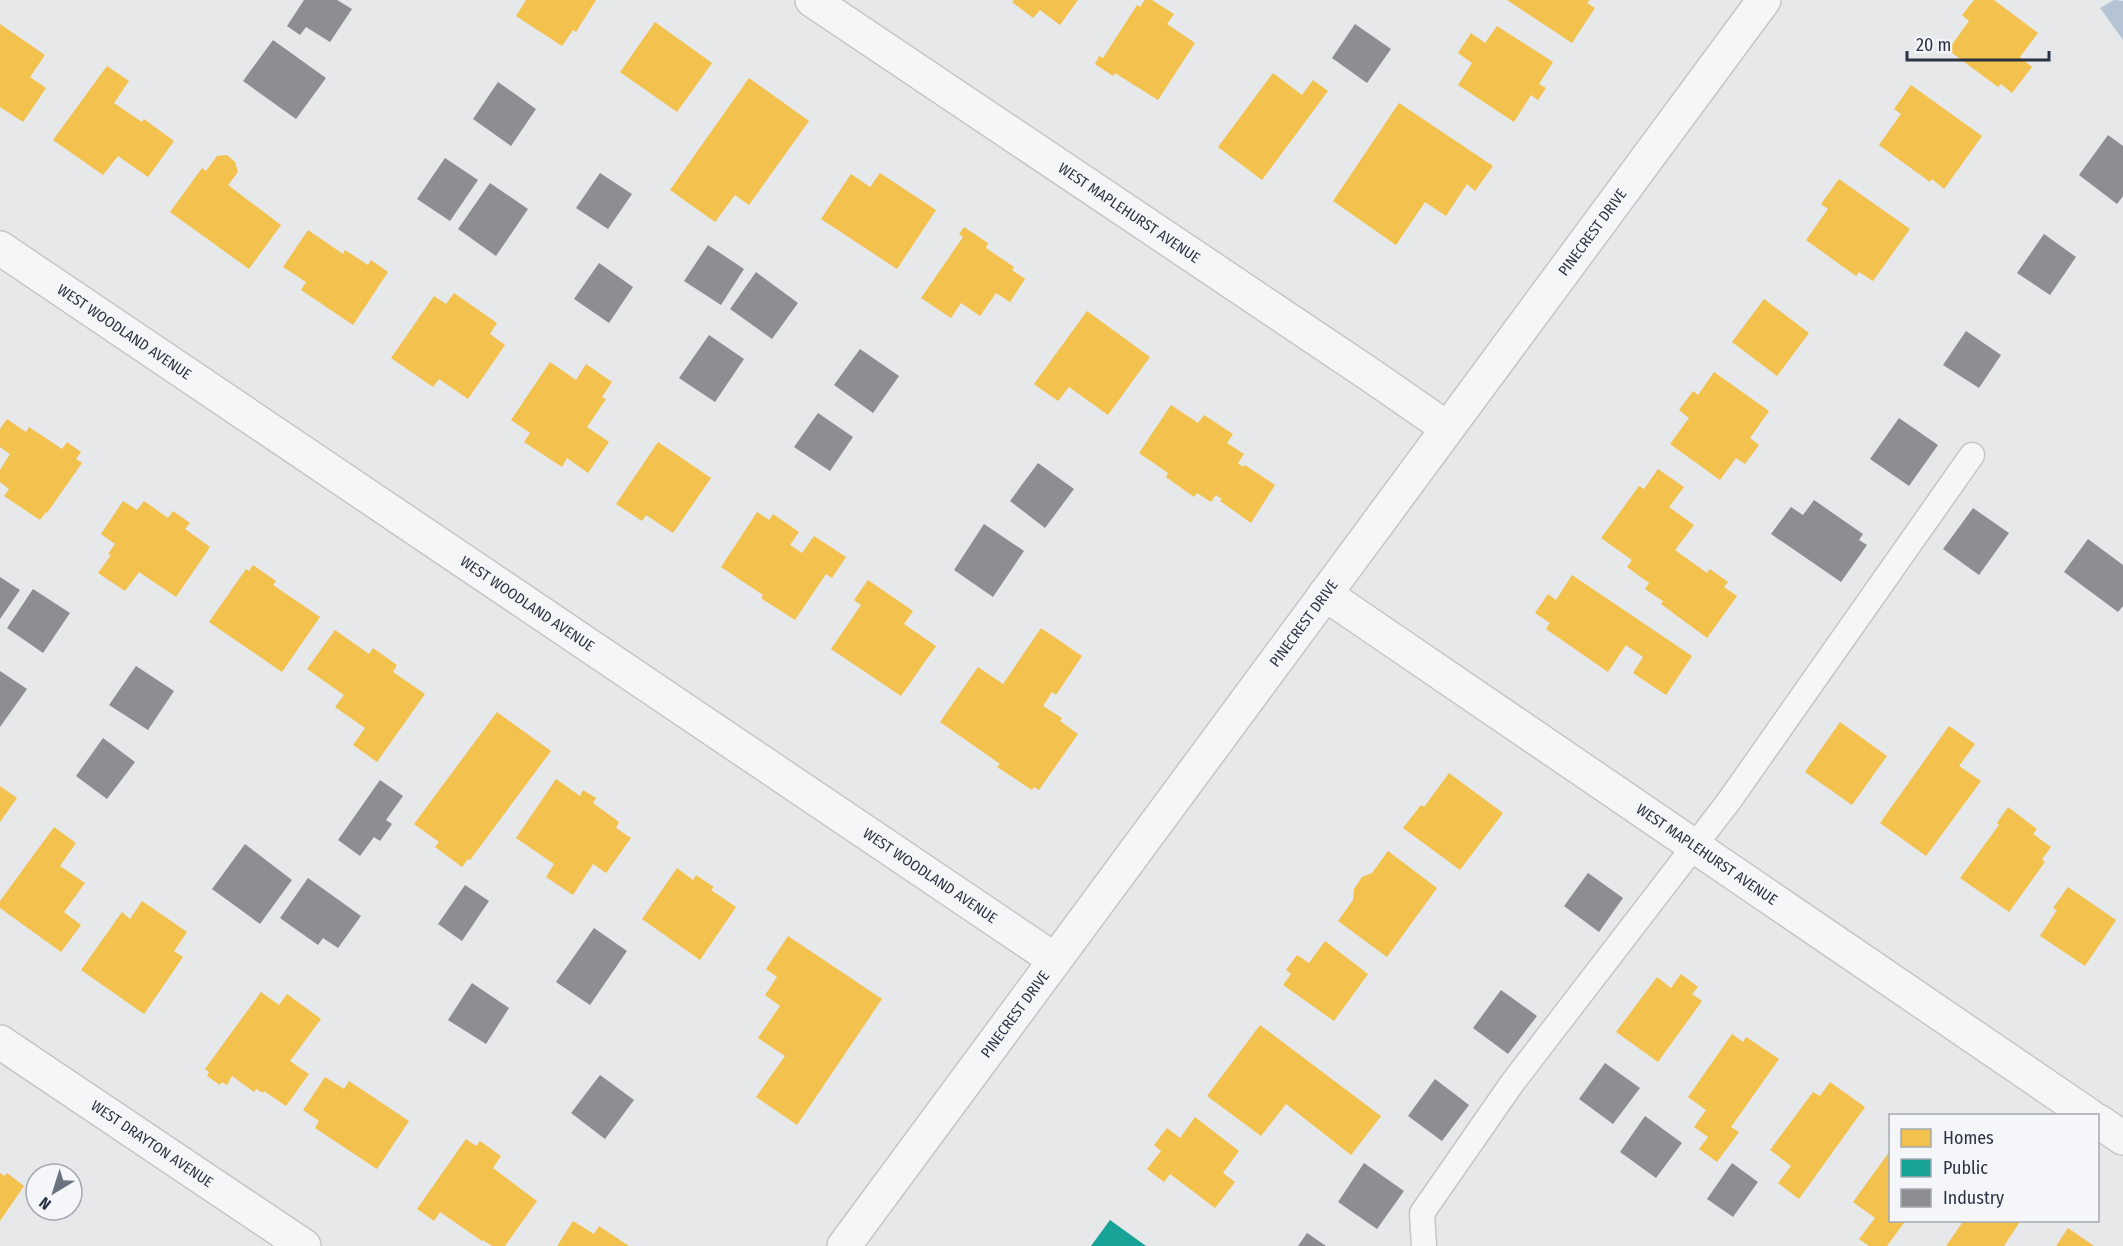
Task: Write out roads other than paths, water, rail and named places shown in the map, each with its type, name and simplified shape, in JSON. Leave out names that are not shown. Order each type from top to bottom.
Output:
[{"type":"street","name":"WEST MAPLEHURST AVENUE","points":[[812,0],[1447,428]]},
{"type":"street","name":"PINECREST DRIVE","points":[[844,1246],[1764,0]]},
{"type":"street","name":"WEST WOODLAND AVENUE","points":[[0,248],[1055,960]]},
{"type":"street","name":"WEST MAPLEHURST AVENUE","points":[[1325,594],[2087,1114]]},
{"type":"street","name":"WEST DRAYTON AVENUE","points":[[0,1042],[304,1246]]},
{"type":"street","points":[[2099,1122],[2123,1138]]},
{"type":"lane","points":[[1424,1246],[1422,1213],[1513,1082],[1729,801],[1972,455]]},
{"type":"water","points":[[2114,0],[2123,1],[2123,40],[2100,8]]}]
